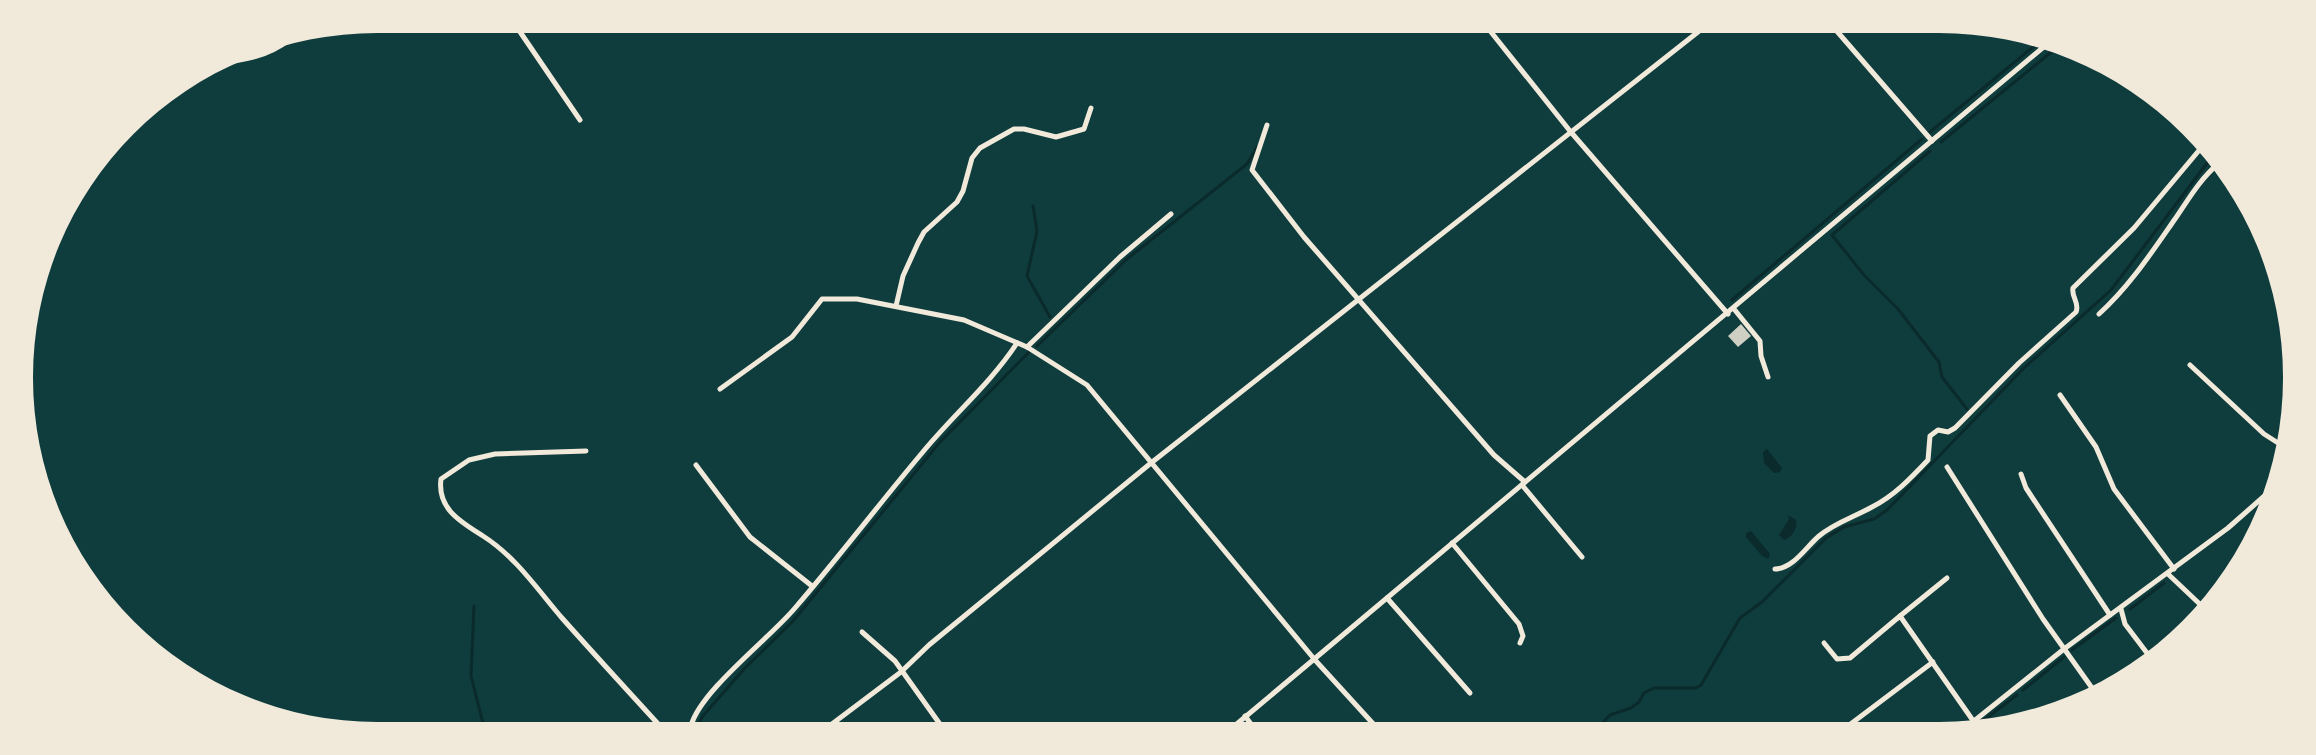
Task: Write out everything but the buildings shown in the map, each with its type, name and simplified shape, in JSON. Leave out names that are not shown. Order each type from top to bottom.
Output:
[{"type":"street","points":[[521,33],[580,120]]},
{"type":"street","points":[[1492,33],[1570,131],[1728,314]]},
{"type":"street","points":[[835,722],[901,672],[929,645],[1151,463],[1697,33]]},
{"type":"street","points":[[1838,33],[1932,141]]},
{"type":"street","points":[[245,59],[279,48]]},
{"type":"street","points":[[1238,722],[1734,309],[2041,49]]},
{"type":"street","points":[[896,306],[903,276],[918,243],[924,232],[957,202],[963,191],[972,158],[980,148],[1014,129],[1024,129],[1056,137],[1084,129],[1091,108]]},
{"type":"street","points":[[1267,125],[1252,170],[1304,237],[1494,454],[1523,483],[1582,557]]},
{"type":"street","points":[[1775,569],[1787,566],[1819,535],[1881,502],[1910,479],[1928,460],[1930,436],[1938,430],[1948,432],[1955,428],[2024,357],[2076,312],[2077,303],[2072,293],[2073,288],[2134,228],[2199,151]]},
{"type":"street","points":[[2099,314],[2113,301],[2146,259],[2206,174],[2212,169]]},
{"type":"street","points":[[1028,347],[1119,257],[1171,214]]},
{"type":"street","points":[[720,389],[792,337],[822,299],[856,299],[964,320],[1028,347],[1087,385],[1315,660],[1372,722]]},
{"type":"street","points":[[1734,309],[1760,341],[1761,356],[1768,377]]},
{"type":"street","points":[[692,722],[719,685],[796,608],[924,450],[1005,361],[1017,343]]},
{"type":"street","points":[[2190,365],[2264,434],[2277,442]]},
{"type":"street","points":[[2060,396],[2096,447],[2114,489],[2174,569]]},
{"type":"street","points":[[586,452],[507,453],[469,460],[441,479],[441,497],[462,524],[486,537],[523,570],[656,722]]},
{"type":"street","points":[[696,465],[750,537],[812,586]]},
{"type":"street","points":[[1947,467],[2064,649],[2091,686]]},
{"type":"street","points":[[2021,474],[2026,488],[2110,615]]},
{"type":"street","points":[[1977,720],[2064,649],[2168,574],[2261,498]]},
{"type":"street","points":[[1452,543],[1519,624],[1523,636],[1520,643]]},
{"type":"street","points":[[2168,574],[2199,603]]},
{"type":"street","points":[[1824,643],[1837,658],[1850,658],[1947,578]]},
{"type":"street","points":[[1387,598],[1470,693]]},
{"type":"street","points":[[2121,609],[2125,624],[2146,652]]},
{"type":"street","points":[[1900,616],[1973,720]]},
{"type":"street","points":[[862,632],[895,661],[938,722]]},
{"type":"street","points":[[1853,722],[1933,662]]},
{"type":"street","points":[[1245,716],[1250,722]]},
{"type":"water","points":[[1767,449],[1782,468],[1780,472],[1774,473],[1764,463],[1763,452]]},
{"type":"water","points":[[1788,515],[1796,520],[1796,526],[1792,535],[1784,540],[1779,535],[1789,519]]},
{"type":"water","points":[[1751,531],[1770,554],[1768,559],[1762,556],[1746,537],[1746,533]]},
{"type":"waterway","points":[[1930,132],[2033,47]]},
{"type":"waterway","points":[[1941,142],[2051,52]]},
{"type":"waterway","points":[[1732,300],[1922,139]]},
{"type":"waterway","points":[[1037,346],[1127,259],[1247,164],[1257,147]]},
{"type":"waterway","points":[[1930,151],[1832,235],[1864,275],[1898,309],[1939,362],[1942,377],[1967,409]]},
{"type":"waterway","points":[[1604,722],[1610,715],[1631,708],[1639,702],[1644,693],[1654,688],[1696,688],[1701,685],[1740,618],[1762,602],[1826,538],[1844,527],[1874,519],[1887,510],[2024,368],[2111,290],[2208,162]]},
{"type":"waterway","points":[[1033,206],[1037,231],[1027,276],[1050,317]]},
{"type":"waterway","points":[[700,722],[744,669],[793,621],[940,442],[1029,352]]},
{"type":"waterway","points":[[2130,609],[2164,583]]},
{"type":"waterway","points":[[474,606],[471,676],[483,722]]},
{"type":"waterway","points":[[2072,650],[2116,618]]},
{"type":"waterway","points":[[2023,690],[2064,657]]},
{"type":"waterway","points":[[1986,718],[2017,695]]}]
